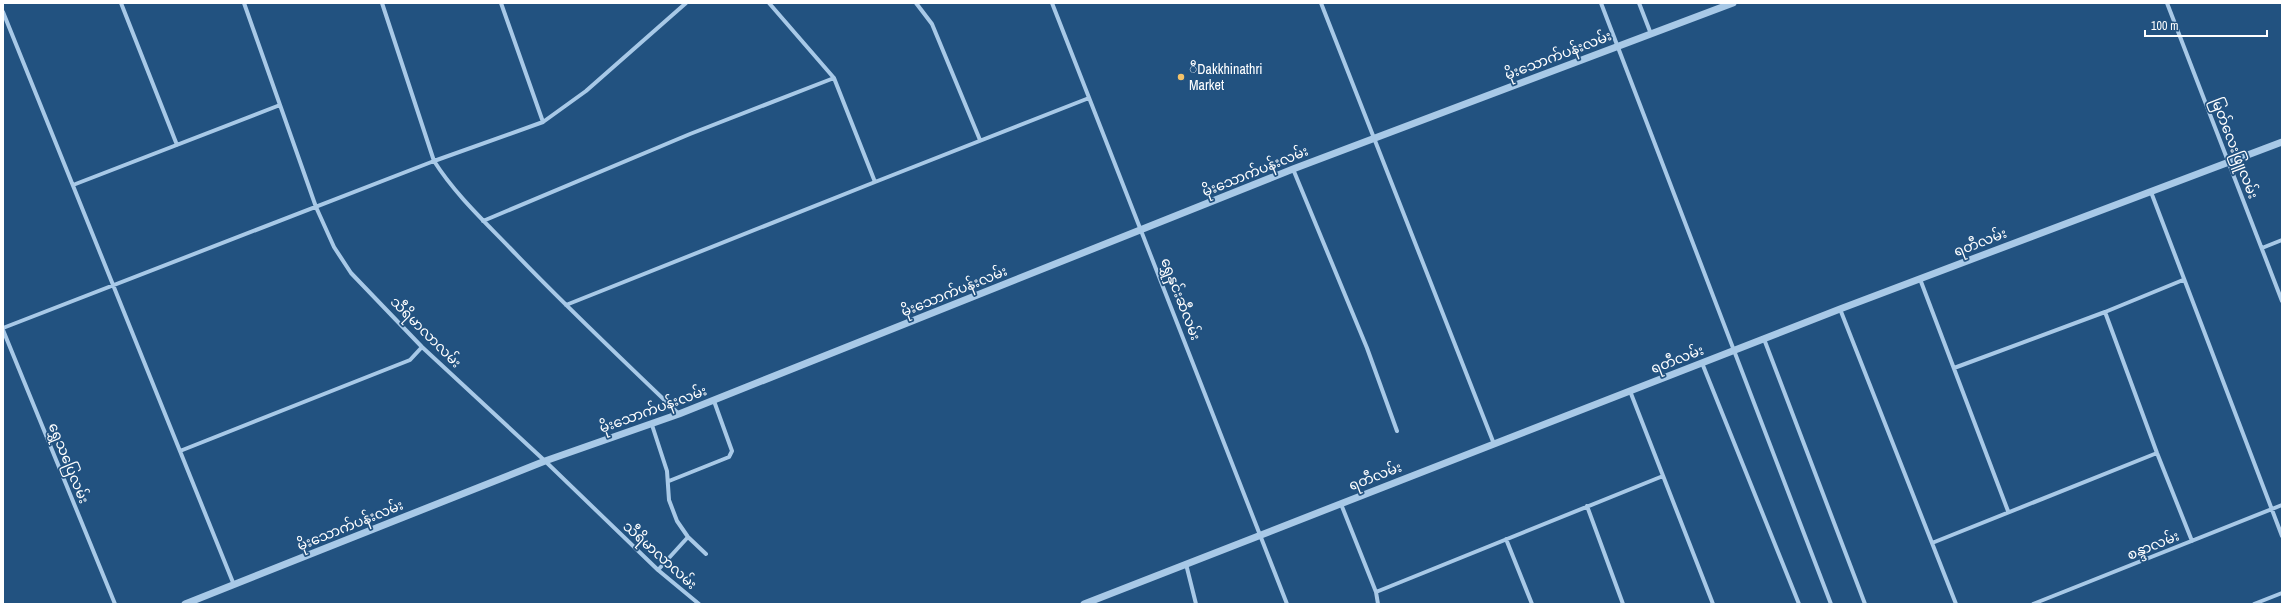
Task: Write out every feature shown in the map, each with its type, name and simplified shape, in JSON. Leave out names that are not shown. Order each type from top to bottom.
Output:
[{"type":"street","points":[[121,3],[177,145]]},
{"type":"street","name":"သီရိမာလာလမ်း","points":[[244,3],[316,207],[334,247],[351,273],[422,347],[545,461],[658,570],[699,604]]},
{"type":"street","points":[[382,3],[434,161],[459,196],[566,305],[679,414]]},
{"type":"street","points":[[500,3],[543,122]]},
{"type":"street","points":[[3,329],[434,161],[543,122],[586,91],[686,3]]},
{"type":"street","points":[[769,3],[834,78],[875,182]]},
{"type":"street","points":[[916,3],[932,24],[980,140]]},
{"type":"street","name":"ရွှေနှင်းဆီလမ်း","points":[[1052,3],[1142,229],[1287,604]]},
{"type":"street","points":[[1321,3],[1373,139],[1494,444]]},
{"type":"street","points":[[1601,3],[1831,604]]},
{"type":"street","points":[[1639,3],[1651,34]]},
{"type":"street","name":"မိုးသောက်ပန်းလမ်း","points":[[185,604],[545,461],[652,425],[714,401],[1293,169],[1733,3]]},
{"type":"street","name":"မြတ်လေးဖြူလမ်း","points":[[2167,3],[2281,298]]},
{"type":"street","points":[[3,12],[234,585]]},
{"type":"street","points":[[483,221],[690,134],[834,78]]},
{"type":"street","points":[[566,305],[1089,98]]},
{"type":"street","points":[[73,184],[280,105]]},
{"type":"street","name":"ရတီလမ်း","points":[[1084,604],[1840,309],[2282,142]]},
{"type":"street","points":[[1293,169],[1367,348],[1397,431]]},
{"type":"street","points":[[2151,192],[2183,280],[2282,536]]},
{"type":"street","points":[[2262,248],[2282,240]]},
{"type":"street","points":[[1920,279],[2008,511]]},
{"type":"street","points":[[1954,368],[2105,312],[2183,280]]},
{"type":"street","points":[[1840,309],[1956,604]]},
{"type":"street","points":[[2105,312],[2157,454],[2192,541]]},
{"type":"street","name":"ရွှေသပြေလမ်း","points":[[3,329],[115,604]]},
{"type":"street","points":[[1764,339],[1865,604]]},
{"type":"street","points":[[180,451],[410,360],[422,347]]},
{"type":"street","points":[[1702,363],[1799,604]]},
{"type":"street","points":[[1630,391],[1713,604]]},
{"type":"street","points":[[669,481],[728,457],[732,451],[714,401]]},
{"type":"street","points":[[652,425],[667,471],[669,481],[669,500],[677,520],[688,536],[706,554]]},
{"type":"street","points":[[1932,543],[2008,511],[2157,454]]},
{"type":"street","points":[[1376,592],[1663,476]]},
{"type":"street","points":[[1341,504],[1376,592],[1378,604]]},
{"type":"street","points":[[1587,506],[1623,604]]},
{"type":"street","name":"စန္ဒာလမ်း","points":[[2033,604],[2282,506]]},
{"type":"street","points":[[658,570],[688,536]]},
{"type":"street","points":[[1506,539],[1532,604]]},
{"type":"street","points":[[1186,564],[1196,604]]},
{"type":"street","points":[[2254,604],[2282,593]]},
{"type":"place","name":"ီDakkhinathri Market","points":[[1181,77]]}]
